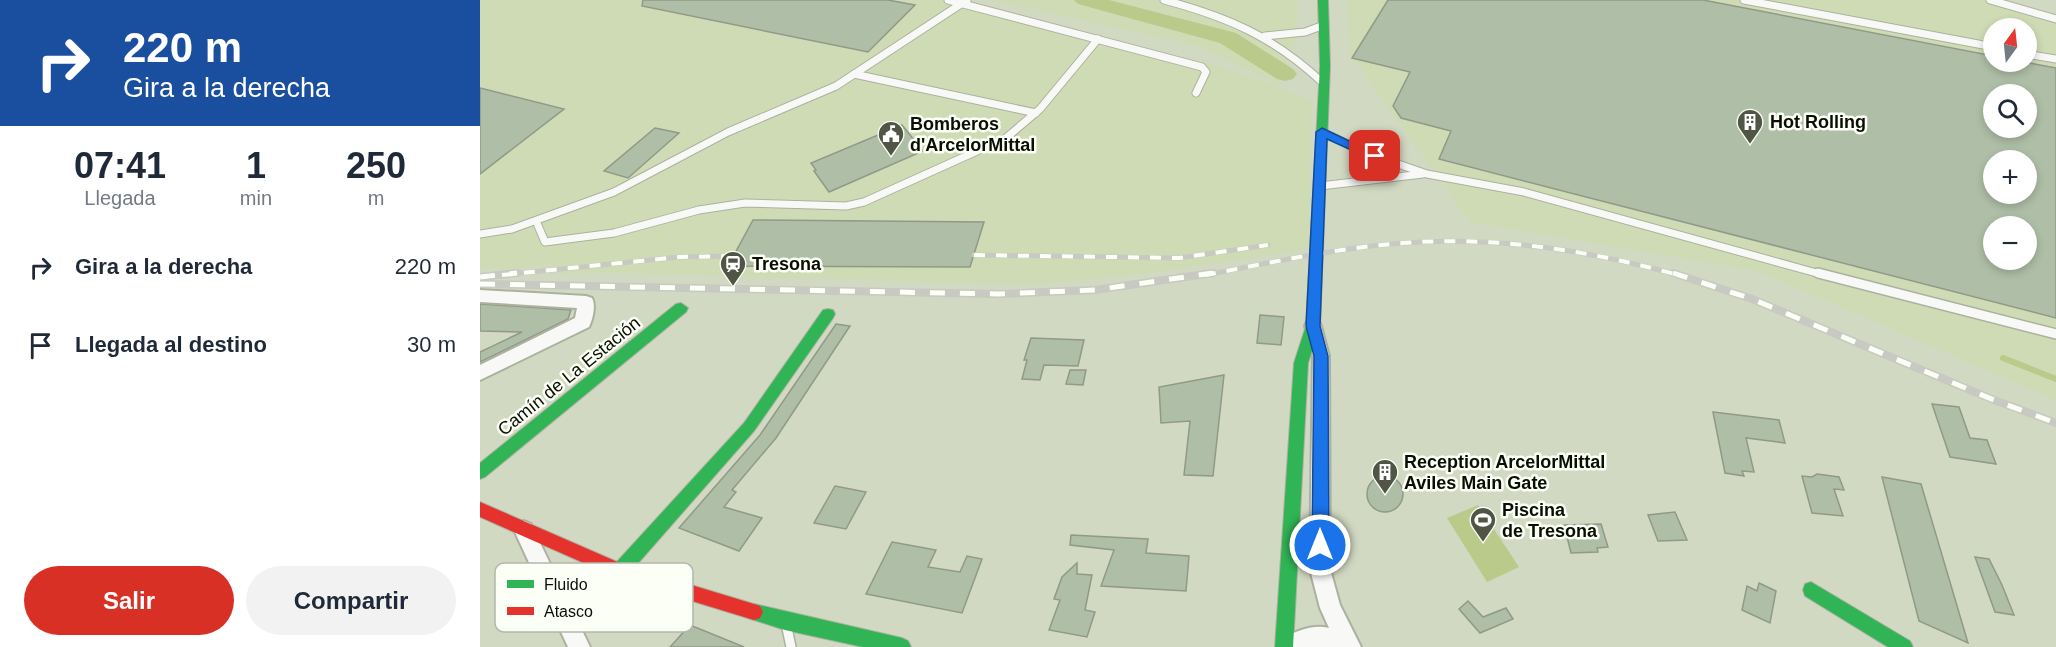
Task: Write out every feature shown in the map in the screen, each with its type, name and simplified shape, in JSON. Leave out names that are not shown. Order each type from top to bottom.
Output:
[{"type":"street","points":[[1323,0],[1324,85],[1313,326],[1301,363],[1287,647],[1299,641],[1323,635],[1350,647]]},
{"type":"street","points":[[480,296],[586,302],[584,322],[480,373]]},
{"type":"street","name":"Camín de La Estación","points":[[480,472],[681,308]]},
{"type":"street","points":[[627,563],[749,427],[828,314]]},
{"type":"street","points":[[1313,326],[1321,356],[1320,569],[1330,608],[1350,647]]},
{"type":"street","points":[[480,509],[601,563]]},
{"type":"street","points":[[524,530],[540,563]]},
{"type":"street","points":[[1811,590],[1904,647]]},
{"type":"street","points":[[693,593],[785,621],[902,647]]},
{"type":"street","points":[[572,632],[579,647]]},
{"type":"lane","points":[[948,0],[965,2],[1202,67],[1206,72],[1196,93]]},
{"type":"lane","points":[[1164,0],[1202,10],[1265,36],[1304,64],[1324,85]]},
{"type":"lane","points":[[1744,0],[1983,45]]},
{"type":"lane","points":[[1990,0],[2056,18]]},
{"type":"lane","points":[[480,234],[512,229],[614,192],[728,132],[836,86],[965,2]]},
{"type":"lane","points":[[1265,36],[1305,32],[1324,25]]},
{"type":"lane","points":[[536,221],[545,242],[614,233],[699,210],[745,203],[846,206],[864,202],[1006,138],[1035,113],[1098,39]]},
{"type":"lane","points":[[2037,56],[2056,59]]},
{"type":"lane","points":[[854,74],[1035,113]]},
{"type":"lane","points":[[1322,132],[1375,156],[1426,174],[1524,192],[1770,261],[2056,334]]},
{"type":"lane","points":[[1319,186],[1426,174]]},
{"type":"lane","points":[[785,621],[791,647]]},
{"type":"shaded area","points":[[480,0],[952,0],[1225,68],[1311,100],[1310,249],[1151,273],[1038,285],[616,273],[559,274],[561,265],[480,270]]},
{"type":"shaded area","points":[[991,0],[1297,0],[1298,36],[1277,85],[1198,46]]},
{"type":"shaded area","name":"Hot Rolling","points":[[1347,0],[2000,0],[2056,16],[2056,400],[1757,271],[1470,222],[1350,54]]},
{"type":"shaded area","name":"Piscina de Tresona","points":[[1478,505],[1519,567],[1487,582],[1447,518]]},
{"type":"building","points":[[643,0],[888,0],[915,5],[868,52],[642,6]]},
{"type":"building","name":"Hot Rolling","points":[[1388,0],[1703,0],[1983,54],[1983,72],[2037,72],[2037,64],[2056,68],[2056,318],[1439,159],[1451,131],[1401,118],[1393,106],[1410,72],[1352,58]]},
{"type":"building","points":[[480,88],[564,109],[480,174]]},
{"type":"building","points":[[902,125],[923,151],[829,192],[814,171],[816,170],[811,163]]},
{"type":"building","points":[[655,128],[679,133],[628,178],[604,171]]},
{"type":"building","points":[[753,220],[984,222],[970,267],[728,266]]},
{"type":"building","points":[[480,304],[571,310],[568,319],[480,362],[480,352],[522,332],[480,331]]},
{"type":"building","points":[[1260,315],[1284,317],[1281,345],[1257,343]]},
{"type":"building","points":[[836,324],[850,326],[776,438],[732,490],[736,492],[724,507],[762,518],[739,551],[679,528],[760,435]]},
{"type":"building","points":[[1031,338],[1084,340],[1078,366],[1044,365],[1040,380],[1022,379],[1027,360],[1024,360]]},
{"type":"building","points":[[1070,370],[1086,370],[1083,385],[1066,384]]},
{"type":"building","points":[[1224,375],[1213,476],[1184,475],[1190,421],[1161,423],[1159,387]]},
{"type":"building","points":[[1932,404],[1959,407],[1970,438],[1987,440],[1996,464],[1950,457]]},
{"type":"building","points":[[1713,412],[1779,420],[1785,443],[1746,438],[1754,472],[1742,471],[1744,476],[1725,473]]},
{"type":"building","points":[[1817,474],[1839,477],[1844,490],[1834,489],[1843,516],[1812,513],[1802,476],[1812,477]]},
{"type":"building","name":"Reception ArcelorMittal Aviles Main Gate","points":[[1385,476],[1398,481],[1403,494],[1398,507],[1385,512],[1372,507],[1367,494],[1372,481]]},
{"type":"building","points":[[1882,477],[1921,484],[1968,643],[1919,621]]},
{"type":"building","points":[[835,486],[866,492],[846,529],[814,523]]},
{"type":"building","points":[[1675,512],[1687,540],[1658,541],[1648,515]]},
{"type":"building","points":[[1601,524],[1608,547],[1597,548],[1598,552],[1571,553],[1564,525]]},
{"type":"building","points":[[1071,535],[1148,539],[1146,553],[1189,556],[1186,591],[1101,586],[1114,550],[1070,545]]},
{"type":"building","points":[[892,542],[936,550],[928,567],[960,572],[967,556],[982,559],[962,613],[866,594]]},
{"type":"building","points":[[1975,557],[1989,559],[2014,615],[1995,612]]},
{"type":"building","points":[[1077,563],[1077,574],[1092,575],[1085,610],[1095,612],[1087,637],[1049,630],[1060,600],[1054,599],[1062,577]]},
{"type":"building","points":[[1759,583],[1776,591],[1770,623],[1742,610],[1747,586],[1757,591]]},
{"type":"building","points":[[1468,601],[1483,617],[1506,608],[1513,619],[1480,633],[1459,609]]},
{"type":"building","points":[[693,626],[744,647],[670,647],[684,632],[693,632]]},
{"type":"waterway","points":[[1085,0],[1228,38],[1285,74]]},
{"type":"waterway","points":[[2003,358],[2056,379]]},
{"type":"railway","points":[[1205,275],[1353,248],[1438,241],[1507,243],[1542,247],[1610,258],[1678,275]]},
{"type":"railway","points":[[974,255],[1179,258],[1268,245]]},
{"type":"railway","points":[[502,275],[679,257],[734,256]]},
{"type":"railway","points":[[480,277],[517,273]]},
{"type":"railway","points":[[480,284],[998,294],[1095,290],[1213,273]]},
{"type":"railway","points":[[1673,273],[1752,299],[1994,400],[2056,423]]},
{"type":"traffic: fast","points":[[1284,647],[1301,363],[1313,326],[1325,66],[1323,0]]},
{"type":"traffic: fast","points":[[480,472],[681,308]]},
{"type":"traffic: fast","points":[[627,563],[749,427],[828,314]]},
{"type":"traffic: fast","points":[[1811,590],[1904,647]]},
{"type":"traffic: fast","points":[[754,612],[902,647]]},
{"type":"traffic: jam","points":[[480,509],[602,563]]},
{"type":"traffic: jam","points":[[693,593],[754,612]]},
{"type":"place","name":"Hot Rolling","points":[[1750,145]]},
{"type":"place","name":"Bomberos d'ArcelorMittal","points":[[891,157]]},
{"type":"place","name":"Tresona","points":[[733,287]]},
{"type":"place","name":"Reception ArcelorMittal Aviles Main Gate","points":[[1385,495]]},
{"type":"place","name":"Piscina de Tresona","points":[[1483,543]]},
{"type":"route","points":[[1320,545],[1321,356],[1313,326],[1322,132],[1375,156]]}]
